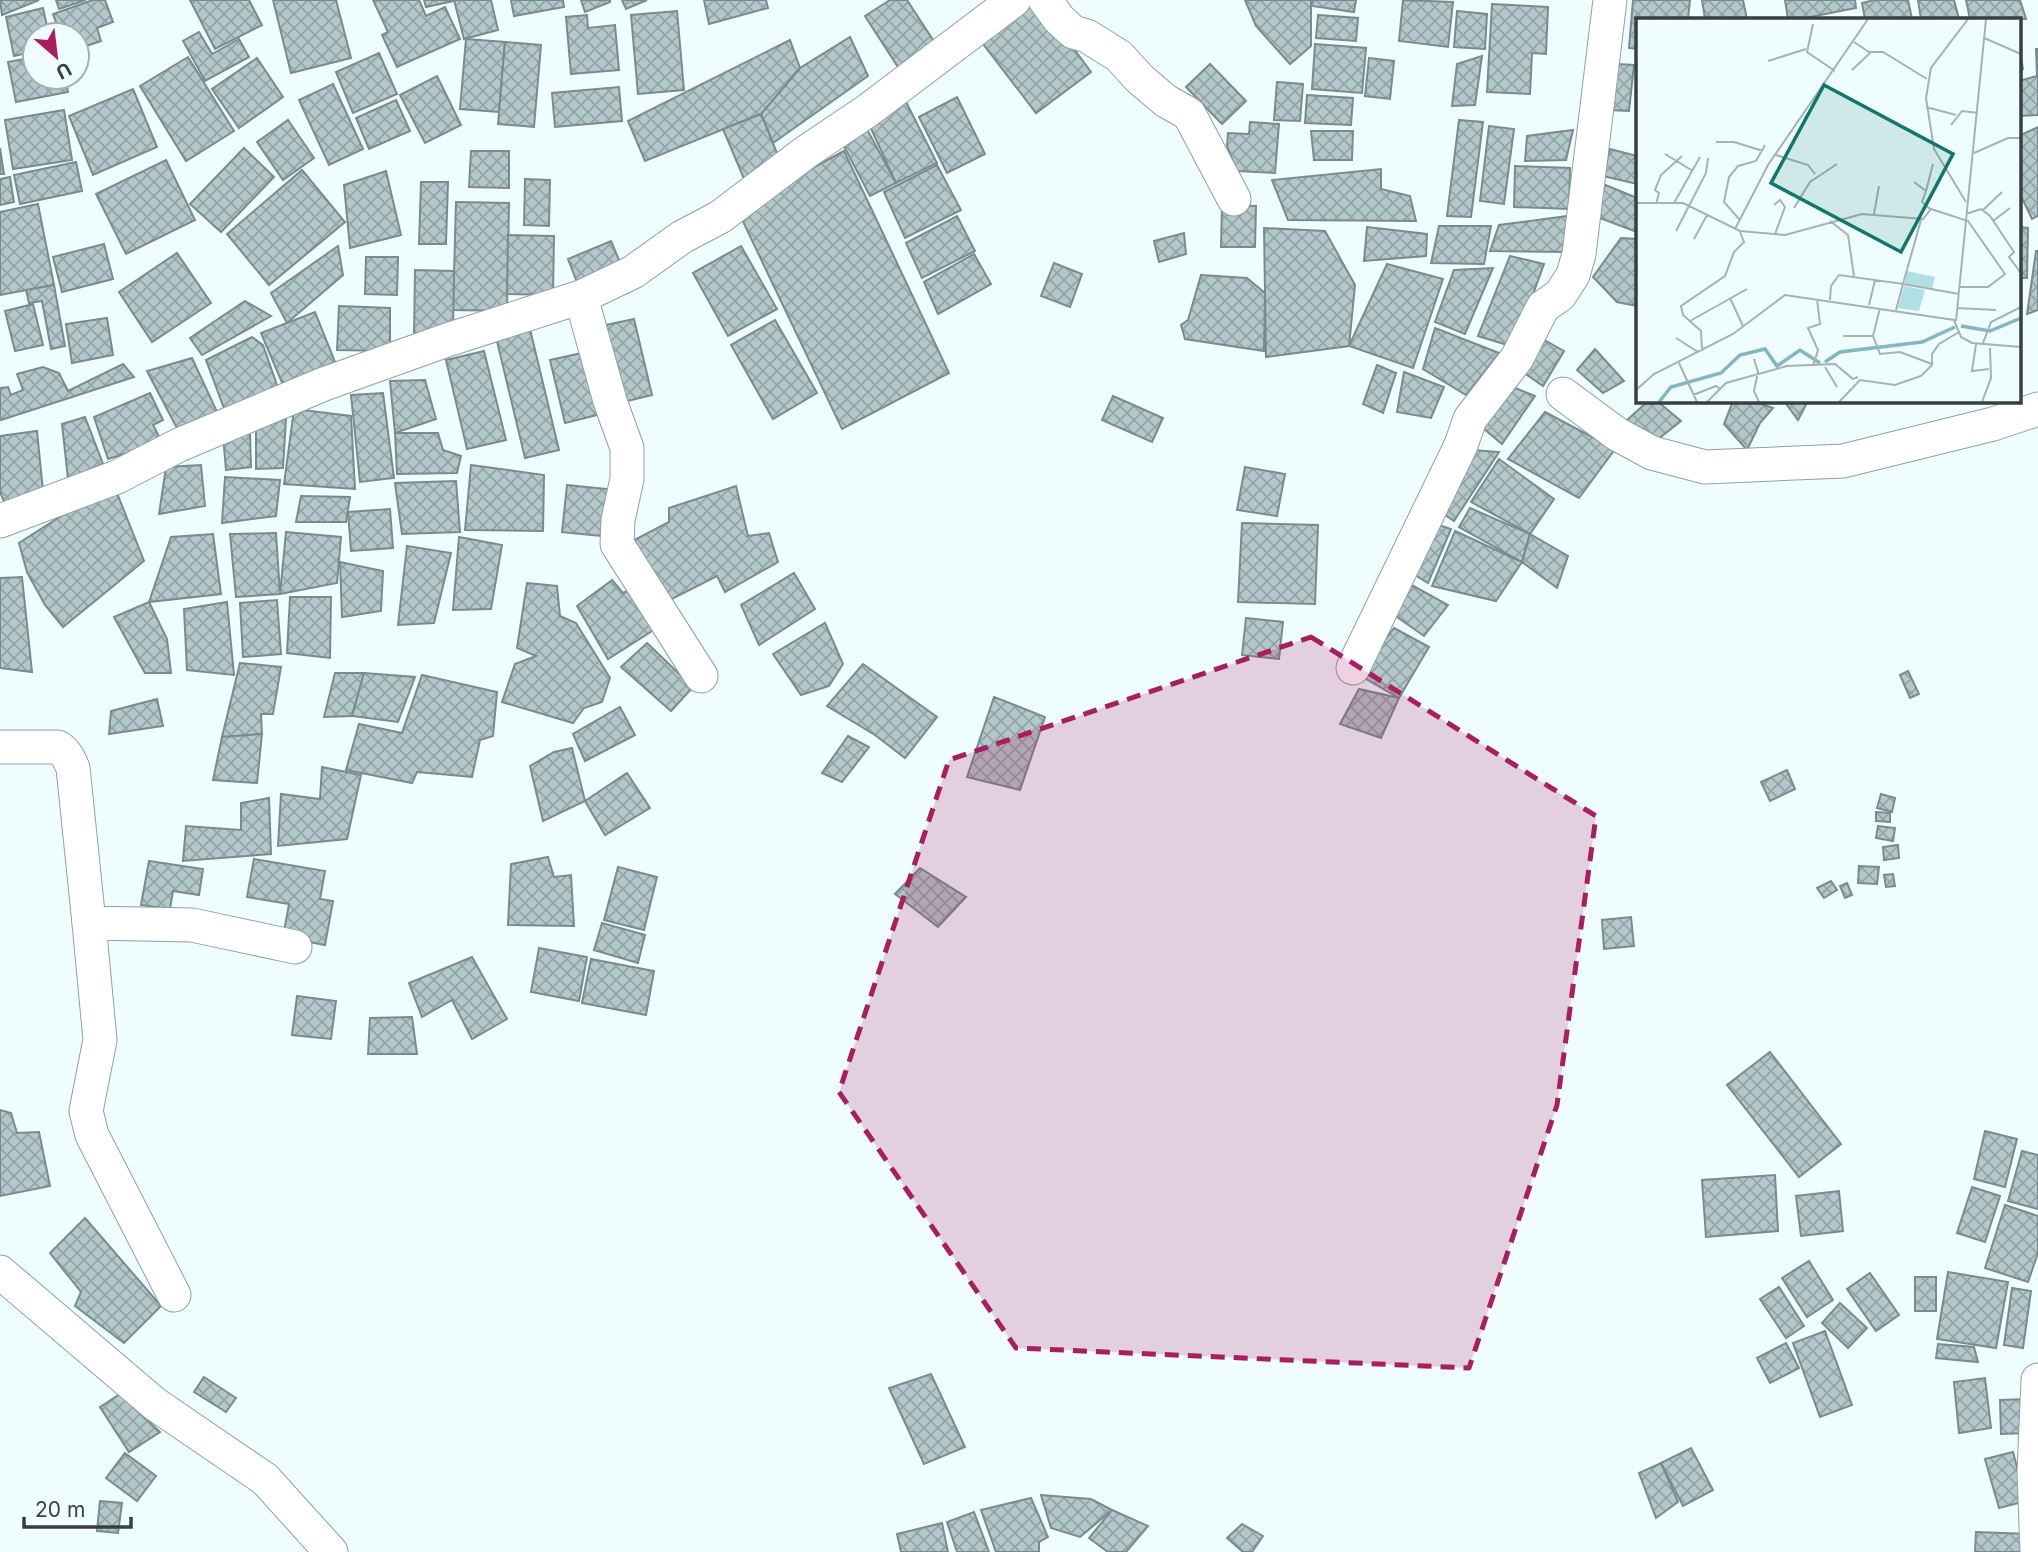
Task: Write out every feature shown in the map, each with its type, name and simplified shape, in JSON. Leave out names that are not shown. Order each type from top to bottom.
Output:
[{"type":"street","points":[[0,521],[117,477],[179,445],[324,384],[447,340],[581,297],[633,272],[682,237],[720,217],[1014,0]]},
{"type":"street","points":[[1045,0],[1073,32],[1087,36],[1119,56],[1166,101],[1189,114],[1234,199]]},
{"type":"street","points":[[1353,668],[1471,419],[1517,358],[1544,307],[1560,295],[1573,275],[1579,254],[1610,0]]},
{"type":"street","points":[[581,297],[610,401],[627,448],[627,479],[618,520],[617,544],[701,676]]},
{"type":"street","points":[[1563,394],[1617,434],[1652,453],[1705,467],[1843,461],[1993,424],[2038,409]]},
{"type":"street","points":[[0,747],[58,747],[65,752],[73,768],[100,1040],[86,1111],[92,1135],[174,1295]]},
{"type":"street","points":[[89,923],[192,925],[295,947]]},
{"type":"street","points":[[0,1272],[155,1404],[265,1479],[331,1552]]},
{"type":"street","points":[[2037,1552],[2034,1472],[2038,1380]]},
{"type":"highlighted area","points":[[1311,637],[1596,816],[1557,1105],[1469,1368],[1016,1348],[839,1092],[949,760]]},
{"type":"building","points":[[0,0],[39,0],[2,15]]},
{"type":"building","points":[[56,0],[86,0],[59,9]]},
{"type":"building","points":[[93,0],[105,0],[113,22],[97,28],[101,41],[91,44],[91,21],[56,21],[53,14]]},
{"type":"building","points":[[190,0],[249,0],[262,25],[215,49]]},
{"type":"building","points":[[273,0],[336,0],[351,58],[291,73]]},
{"type":"building","points":[[373,0],[419,0],[426,16],[445,7],[460,39],[397,67],[382,35],[388,32]]},
{"type":"building","points":[[424,0],[453,0],[454,1],[426,7]]},
{"type":"building","points":[[454,0],[491,0],[498,30],[464,39]]},
{"type":"building","points":[[511,0],[563,0],[564,7],[514,16]]},
{"type":"building","points":[[581,0],[610,0],[610,2],[585,12]]},
{"type":"building","points":[[622,0],[647,0],[626,9]]},
{"type":"building","points":[[704,0],[766,0],[768,8],[709,24]]},
{"type":"building","points":[[890,0],[907,0],[935,43],[898,67],[865,16]]},
{"type":"building","points":[[1033,0],[1038,0],[1091,72],[1036,113],[980,40]]},
{"type":"building","points":[[1245,0],[1311,0],[1311,46],[1290,64],[1256,26]]},
{"type":"building","points":[[1312,0],[1356,0],[1354,12],[1312,6]]},
{"type":"building","points":[[1403,0],[1453,2],[1448,47],[1399,41]]},
{"type":"building","points":[[1633,0],[1690,0],[1688,18],[1636,18],[1636,49],[1629,48]]},
{"type":"building","points":[[1702,0],[1743,0],[1747,18],[1705,18]]},
{"type":"building","points":[[1785,0],[1855,0],[1856,8],[1805,18],[1788,18]]},
{"type":"building","points":[[1874,0],[1908,0],[1912,18],[1865,18],[1862,3]]},
{"type":"building","points":[[1918,0],[1954,0],[1959,18],[1921,18]]},
{"type":"building","points":[[1966,0],[2020,0],[2026,19],[2021,18],[1970,18]]},
{"type":"building","points":[[1492,4],[1548,7],[1546,54],[1532,53],[1530,94],[1487,92]]},
{"type":"building","points":[[43,8],[46,21],[21,21],[21,54],[14,56],[6,17]]},
{"type":"building","points":[[677,11],[684,90],[638,94],[631,15]]},
{"type":"building","points":[[1457,11],[1487,14],[1485,49],[1454,47]]},
{"type":"building","points":[[587,15],[588,28],[615,25],[619,70],[571,74],[566,17]]},
{"type":"building","points":[[1318,15],[1358,18],[1356,41],[1316,38]]},
{"type":"building","points":[[199,32],[212,54],[239,39],[249,57],[205,81],[183,41]]},
{"type":"building","points":[[850,37],[868,76],[773,143],[761,114],[800,68]]},
{"type":"building","points":[[466,39],[505,42],[499,112],[460,109]]},
{"type":"building","points":[[790,40],[800,68],[761,114],[645,161],[628,121]]},
{"type":"building","points":[[505,42],[541,45],[534,127],[498,124]]},
{"type":"building","points":[[1315,44],[1366,48],[1362,93],[1312,89]]},
{"type":"building","points":[[2038,49],[2038,115],[2021,116],[2021,80],[2037,76]]},
{"type":"building","points":[[379,53],[397,94],[353,113],[336,72]]},
{"type":"building","points":[[1482,56],[1475,105],[1452,106],[1457,64]]},
{"type":"building","points":[[188,57],[234,131],[186,161],[140,86]]},
{"type":"building","points":[[257,58],[283,97],[239,128],[212,89]]},
{"type":"building","points":[[1369,58],[1394,61],[1390,99],[1365,96]]},
{"type":"building","points":[[21,60],[21,91],[68,92],[16,102],[8,62]]},
{"type":"building","points":[[1210,64],[1246,101],[1222,124],[1186,87]]},
{"type":"building","points":[[1618,64],[1634,65],[1629,111],[1609,110]]},
{"type":"building","points":[[437,76],[461,125],[425,143],[400,95]]},
{"type":"building","points":[[1277,82],[1303,84],[1300,121],[1274,120]]},
{"type":"building","points":[[333,84],[363,149],[329,165],[299,100]]},
{"type":"building","points":[[619,87],[622,121],[555,127],[552,93]]},
{"type":"building","points":[[133,89],[157,147],[93,175],[69,116]]},
{"type":"building","points":[[1307,95],[1353,98],[1351,125],[1305,123]]},
{"type":"building","points":[[957,97],[985,154],[947,173],[919,117]]},
{"type":"building","points":[[904,98],[937,163],[896,183],[867,120]]},
{"type":"building","points":[[396,100],[410,131],[369,149],[356,118]]},
{"type":"building","points":[[64,110],[72,160],[13,169],[5,120]]},
{"type":"building","points":[[761,114],[781,163],[744,179],[723,129]]},
{"type":"building","points":[[288,120],[314,158],[283,180],[257,142]]},
{"type":"building","points":[[862,120],[896,183],[870,196],[837,133]]},
{"type":"building","points":[[1459,120],[1483,122],[1471,217],[1447,216]]},
{"type":"building","points":[[1250,122],[1279,124],[1275,173],[1237,171],[1227,146],[1228,133],[1249,134]]},
{"type":"building","points":[[1489,126],[1514,129],[1504,204],[1480,201]]},
{"type":"building","points":[[2038,127],[2038,216],[2032,219],[2021,196],[2021,135]]},
{"type":"building","points":[[1573,130],[1566,160],[1525,161],[1527,136]]},
{"type":"building","points":[[1311,131],[1353,131],[1352,160],[1314,160]]},
{"type":"building","points":[[0,148],[4,174],[0,174]]},
{"type":"building","points":[[244,148],[274,177],[221,232],[190,204]]},
{"type":"building","points":[[1610,149],[1636,156],[1636,184],[1603,176]]},
{"type":"building","points":[[471,151],[509,151],[509,188],[469,187]]},
{"type":"building","points":[[844,151],[949,373],[842,429],[737,209]]},
{"type":"building","points":[[166,160],[195,220],[126,254],[96,194]]},
{"type":"building","points":[[76,162],[82,191],[20,204],[14,175]]},
{"type":"building","points":[[937,165],[961,210],[905,238],[884,192]]},
{"type":"building","points":[[1515,166],[1570,168],[1569,209],[1514,207]]},
{"type":"building","points":[[1381,169],[1381,189],[1410,196],[1416,221],[1288,220],[1272,180]]},
{"type":"building","points":[[302,170],[345,222],[269,285],[227,234]]},
{"type":"building","points":[[386,171],[401,235],[350,248],[344,185]]},
{"type":"building","points":[[10,177],[14,202],[0,205],[0,179]]},
{"type":"building","points":[[525,179],[550,180],[549,226],[524,225]]},
{"type":"building","points":[[421,182],[448,182],[446,244],[419,244]]},
{"type":"building","points":[[1603,184],[1636,198],[1636,232],[1600,218]]},
{"type":"building","points":[[456,202],[509,203],[507,311],[453,310]]},
{"type":"building","points":[[38,204],[54,285],[0,295],[0,212]]},
{"type":"building","points":[[1222,205],[1256,206],[1255,247],[1221,247]]},
{"type":"building","points":[[957,216],[975,251],[922,278],[906,243]]},
{"type":"building","points":[[1568,216],[1566,252],[1490,251],[1499,225]]},
{"type":"building","points":[[1439,226],[1491,226],[1484,264],[1431,263]]},
{"type":"building","points":[[1367,227],[1427,234],[1426,256],[1364,261]]},
{"type":"building","points":[[2021,227],[2028,228],[2027,278],[2021,278]]},
{"type":"building","points":[[1264,228],[1325,231],[1355,285],[1349,346],[1266,357]]},
{"type":"building","points":[[1184,233],[1186,254],[1159,262],[1154,241]]},
{"type":"building","points":[[508,235],[554,236],[553,295],[507,294]]},
{"type":"building","points":[[1621,238],[1636,239],[1636,306],[1617,302],[1593,277]]},
{"type":"building","points":[[611,241],[624,272],[580,290],[568,259]]},
{"type":"building","points":[[104,244],[113,279],[62,292],[53,257]]},
{"type":"building","points":[[338,246],[343,275],[287,323],[271,293]]},
{"type":"building","points":[[741,246],[777,309],[728,336],[693,273]]},
{"type":"building","points":[[2036,251],[2038,310],[2027,314]]},
{"type":"building","points":[[177,253],[211,303],[152,342],[119,292]]},
{"type":"building","points":[[974,254],[991,284],[938,314],[924,282]]},
{"type":"building","points":[[1510,256],[1544,264],[1514,347],[1478,336]]},
{"type":"building","points":[[366,257],[398,257],[397,295],[365,294]]},
{"type":"building","points":[[1054,263],[1082,274],[1070,307],[1041,296]]},
{"type":"building","points":[[1387,264],[1443,279],[1413,368],[1349,346]]},
{"type":"building","points":[[1493,268],[1465,334],[1435,322],[1454,270]]},
{"type":"building","points":[[415,270],[454,271],[453,335],[414,335]]},
{"type":"building","points":[[1201,275],[1247,278],[1265,293],[1264,351],[1185,339],[1181,325],[1188,320]]},
{"type":"building","points":[[54,285],[65,346],[51,349],[42,301],[29,303],[26,290]]},
{"type":"building","points":[[245,301],[271,316],[202,355],[190,338]]},
{"type":"building","points":[[33,304],[43,345],[15,351],[5,311]]},
{"type":"building","points":[[339,306],[390,308],[390,351],[337,350]]},
{"type":"building","points":[[315,312],[335,362],[283,385],[261,333]]},
{"type":"building","points":[[107,318],[113,355],[72,363],[66,324]]},
{"type":"building","points":[[634,319],[652,395],[619,403],[601,326]]},
{"type":"building","points":[[775,320],[817,393],[773,419],[731,345]]},
{"type":"building","points":[[1435,328],[1499,353],[1466,395],[1423,369]]},
{"type":"building","points":[[530,329],[559,450],[525,458],[496,337]]},
{"type":"building","points":[[252,337],[263,345],[279,391],[225,411],[206,360]]},
{"type":"building","points":[[1539,337],[1564,351],[1543,386],[1520,370]]},
{"type":"building","points":[[1595,349],[1624,381],[1603,393],[1577,370]]},
{"type":"building","points":[[484,351],[506,440],[467,449],[446,360]]},
{"type":"building","points":[[586,352],[601,414],[565,423],[550,360]]},
{"type":"building","points":[[192,358],[218,414],[180,434],[147,371]]},
{"type":"building","points":[[123,364],[134,377],[1,420],[0,418],[0,388],[8,387],[11,395],[23,390],[17,374],[43,367],[59,373],[68,391]]},
{"type":"building","points":[[1377,365],[1396,373],[1383,413],[1363,404]]},
{"type":"building","points":[[1404,372],[1444,387],[1431,418],[1397,412]]},
{"type":"building","points":[[425,380],[436,419],[395,433],[390,381]]},
{"type":"building","points":[[1515,388],[1535,396],[1502,444],[1483,428]]},
{"type":"building","points":[[150,393],[163,420],[153,425],[162,442],[108,459],[94,417]]},
{"type":"building","points":[[383,393],[394,478],[360,482],[351,395]]},
{"type":"building","points":[[1113,396],[1163,418],[1152,442],[1102,420]]},
{"type":"building","points":[[1647,402],[1658,402],[1681,421],[1652,444],[1625,422]]},
{"type":"building","points":[[1733,402],[1756,402],[1773,408],[1760,423],[1747,450],[1724,424]]},
{"type":"building","points":[[1785,402],[1807,402],[1798,420]]},
{"type":"building","points":[[294,409],[351,416],[355,489],[284,484]]},
{"type":"building","points":[[1545,412],[1615,449],[1579,498],[1508,459]]},
{"type":"building","points":[[85,417],[103,464],[68,479],[62,424]]},
{"type":"building","points":[[286,419],[283,468],[256,469],[256,426]]},
{"type":"building","points":[[37,431],[43,491],[5,504],[0,492],[0,436]]},
{"type":"building","points":[[395,433],[438,433],[443,450],[461,456],[457,473],[397,474]]},
{"type":"building","points":[[250,434],[251,467],[226,470],[223,436]]},
{"type":"building","points":[[1473,450],[1499,452],[1454,521],[1438,510]]},
{"type":"building","points":[[1499,459],[1554,499],[1530,534],[1471,502]]},
{"type":"building","points":[[201,465],[205,506],[159,514],[166,467]]},
{"type":"building","points":[[471,465],[544,475],[543,531],[465,530]]},
{"type":"building","points":[[1245,467],[1285,474],[1277,516],[1237,510]]},
{"type":"building","points":[[225,477],[280,480],[276,516],[222,523]]},
{"type":"building","points":[[456,481],[460,532],[402,534],[395,483]]},
{"type":"building","points":[[113,483],[144,561],[63,627],[45,605],[27,572],[19,543]]},
{"type":"building","points":[[567,485],[615,490],[611,537],[562,532]]},
{"type":"building","points":[[736,486],[748,536],[769,533],[778,562],[725,592],[717,576],[664,603],[627,544],[669,522],[669,508]]},
{"type":"building","points":[[301,496],[350,497],[346,522],[296,522]]},
{"type":"building","points":[[1470,508],[1530,534],[1522,562],[1459,527]]},
{"type":"building","points":[[390,509],[393,548],[351,551],[348,512]]},
{"type":"building","points":[[1242,523],[1318,525],[1315,604],[1238,602]]},
{"type":"building","points":[[1433,523],[1451,529],[1428,583],[1412,573]]},
{"type":"building","points":[[1455,531],[1522,562],[1496,601],[1432,586]]},
{"type":"building","points":[[286,532],[341,537],[337,583],[280,594]]},
{"type":"building","points":[[276,533],[280,594],[236,597],[230,534]]},
{"type":"building","points":[[213,534],[221,594],[149,602],[171,537]]},
{"type":"building","points":[[1530,534],[1568,556],[1557,588],[1522,562]]},
{"type":"building","points":[[459,537],[502,545],[491,609],[453,610]]},
{"type":"building","points":[[407,546],[451,553],[434,623],[398,625]]},
{"type":"building","points":[[340,562],[383,571],[381,611],[342,617]]},
{"type":"building","points":[[794,573],[815,609],[759,645],[741,605]]},
{"type":"building","points":[[22,577],[32,672],[0,668],[0,578]]},
{"type":"building","points":[[612,580],[623,593],[635,587],[657,628],[608,659],[577,606]]},
{"type":"building","points":[[527,583],[557,586],[560,616],[576,623],[610,678],[602,702],[584,708],[573,723],[502,702],[515,664],[536,656],[517,648]]},
{"type":"building","points":[[1408,583],[1448,605],[1424,636],[1394,615]]},
{"type":"building","points":[[290,597],[331,597],[330,658],[287,653]]},
{"type":"building","points":[[277,600],[281,654],[243,657],[240,603]]},
{"type":"building","points":[[149,602],[167,639],[171,673],[145,673],[114,617]]},
{"type":"building","points":[[227,602],[234,675],[187,670],[184,609]]},
{"type":"building","points":[[1246,618],[1283,622],[1279,659],[1242,655]]},
{"type":"building","points":[[825,623],[843,664],[829,686],[801,695],[773,654]]},
{"type":"building","points":[[1394,628],[1429,647],[1399,698],[1359,675]]},
{"type":"building","points":[[647,643],[693,687],[671,711],[621,667]]},
{"type":"building","points":[[240,663],[281,667],[273,714],[261,714],[262,734],[222,737]]},
{"type":"building","points":[[863,664],[937,717],[905,758],[875,735],[827,706]]},
{"type":"building","points":[[1908,671],[1919,694],[1910,698],[1900,675]]},
{"type":"building","points":[[335,673],[364,673],[352,716],[324,717]]},
{"type":"building","points":[[364,673],[415,677],[398,722],[352,716]]},
{"type":"building","points":[[422,675],[497,692],[493,736],[480,740],[472,777],[417,772],[412,783],[346,770],[359,724],[402,733]]},
{"type":"building","points":[[1359,689],[1399,698],[1381,738],[1340,724]]},
{"type":"building","points":[[994,697],[1045,717],[1020,790],[967,777]]},
{"type":"building","points":[[157,699],[163,726],[109,734],[111,711]]},
{"type":"building","points":[[620,707],[635,735],[585,761],[573,734]]},
{"type":"building","points":[[262,734],[257,783],[213,780],[222,737]]},
{"type":"building","points":[[848,736],[869,747],[842,782],[822,773]]},
{"type":"building","points":[[572,748],[585,801],[543,821],[530,766],[554,752]]},
{"type":"building","points":[[322,767],[361,775],[347,839],[278,846],[281,794],[320,799]]},
{"type":"building","points":[[1787,770],[1795,789],[1770,801],[1761,782]]},
{"type":"building","points":[[627,773],[650,808],[605,835],[585,801]]},
{"type":"building","points":[[1881,794],[1895,798],[1892,812],[1877,808]]},
{"type":"building","points":[[269,798],[271,854],[183,861],[186,826],[241,830],[241,803]]},
{"type":"building","points":[[1876,812],[1890,813],[1890,822],[1876,821]]},
{"type":"building","points":[[1878,826],[1895,828],[1893,841],[1876,838]]},
{"type":"building","points":[[1898,845],[1899,858],[1884,860],[1883,847]]},
{"type":"building","points":[[548,857],[554,877],[571,875],[574,926],[508,925],[511,864]]},
{"type":"building","points":[[254,859],[325,871],[320,899],[333,901],[325,945],[283,937],[289,904],[247,897]]},
{"type":"building","points":[[149,861],[203,869],[199,895],[173,891],[170,909],[141,905]]},
{"type":"building","points":[[1859,866],[1879,867],[1877,884],[1858,883]]},
{"type":"building","points":[[618,867],[657,877],[644,930],[604,920]]},
{"type":"building","points":[[920,868],[966,897],[938,927],[895,894]]},
{"type":"building","points":[[1893,874],[1895,886],[1886,887],[1884,875]]},
{"type":"building","points":[[1831,881],[1837,890],[1824,898],[1817,888]]},
{"type":"building","points":[[1847,883],[1852,895],[1845,898],[1840,886]]},
{"type":"building","points":[[1631,917],[1634,946],[1604,949],[1602,920]]},
{"type":"building","points":[[602,923],[645,935],[638,963],[594,950]]},
{"type":"building","points":[[539,948],[587,957],[579,1001],[531,992]]},
{"type":"building","points":[[472,957],[507,1019],[472,1039],[452,1000],[422,1017],[409,983]]},
{"type":"building","points":[[591,959],[654,971],[646,1015],[582,1003]]},
{"type":"building","points":[[297,996],[336,1001],[331,1039],[292,1035]]},
{"type":"building","points":[[412,1017],[417,1054],[368,1054],[370,1018]]},
{"type":"building","points":[[1770,1052],[1841,1144],[1799,1177],[1727,1085]]},
{"type":"building","points":[[0,1110],[11,1113],[17,1133],[39,1132],[50,1186],[0,1196]]},
{"type":"building","points":[[1985,1131],[2017,1139],[2005,1187],[1974,1179]]},
{"type":"building","points":[[2022,1151],[2038,1155],[2038,1209],[2008,1201]]},
{"type":"building","points":[[1775,1175],[1778,1231],[1706,1237],[1702,1180]]},
{"type":"building","points":[[1972,1187],[2000,1196],[1985,1242],[1957,1233]]},
{"type":"building","points":[[1839,1191],[1843,1231],[1801,1236],[1796,1196]]},
{"type":"building","points":[[2005,1205],[2038,1216],[2038,1253],[2028,1282],[1985,1268]]},
{"type":"building","points":[[85,1218],[161,1306],[124,1343],[75,1306],[81,1292],[50,1253]]},
{"type":"building","points":[[1809,1261],[1833,1300],[1807,1317],[1782,1278]]},
{"type":"building","points":[[1948,1272],[2008,1282],[1996,1348],[1937,1339]]},
{"type":"building","points":[[1870,1273],[1899,1315],[1876,1331],[1847,1289]]},
{"type":"building","points":[[1915,1277],[1936,1277],[1936,1311],[1915,1311]]},
{"type":"building","points":[[1779,1287],[1804,1326],[1786,1338],[1760,1299]]},
{"type":"building","points":[[2012,1288],[2031,1291],[2023,1348],[2004,1345]]},
{"type":"building","points":[[1840,1303],[1867,1328],[1848,1348],[1822,1323]]},
{"type":"building","points":[[1825,1331],[1852,1405],[1820,1417],[1793,1343]]},
{"type":"building","points":[[1786,1343],[1799,1368],[1770,1383],[1757,1358]]},
{"type":"building","points":[[1938,1344],[1974,1347],[1978,1362],[1936,1358]]},
{"type":"building","points":[[931,1374],[965,1447],[924,1464],[889,1388]]},
{"type":"building","points":[[204,1377],[236,1398],[226,1412],[194,1392]]},
{"type":"building","points":[[1985,1378],[1991,1428],[1959,1433],[1954,1382]]},
{"type":"building","points":[[120,1394],[160,1432],[129,1452],[100,1407]]},
{"type":"building","points":[[2027,1399],[2028,1433],[2001,1434],[2000,1400]]},
{"type":"building","points":[[1691,1448],[1713,1490],[1683,1506],[1661,1463]]},
{"type":"building","points":[[2013,1452],[2026,1501],[1999,1508],[1985,1459]]},
{"type":"building","points":[[125,1453],[156,1476],[137,1501],[106,1478]]},
{"type":"building","points":[[1661,1463],[1678,1502],[1656,1518],[1639,1473]]},
{"type":"building","points":[[1041,1495],[1091,1499],[1112,1510],[1080,1537],[1051,1528]]},
{"type":"building","points":[[1031,1498],[1048,1537],[1039,1542],[1039,1552],[996,1552],[981,1510]]},
{"type":"building","points":[[100,1501],[122,1503],[118,1533],[97,1531]]},
{"type":"building","points":[[1112,1510],[1148,1526],[1126,1552],[1108,1552],[1089,1538]]},
{"type":"building","points":[[974,1512],[989,1552],[957,1552],[947,1522]]},
{"type":"building","points":[[942,1523],[948,1552],[901,1552],[897,1534]]},
{"type":"building","points":[[1242,1524],[1263,1536],[1252,1552],[1243,1552],[1227,1538]]},
{"type":"building","points":[[1976,1532],[2029,1534],[2028,1552],[1975,1552]]}]
